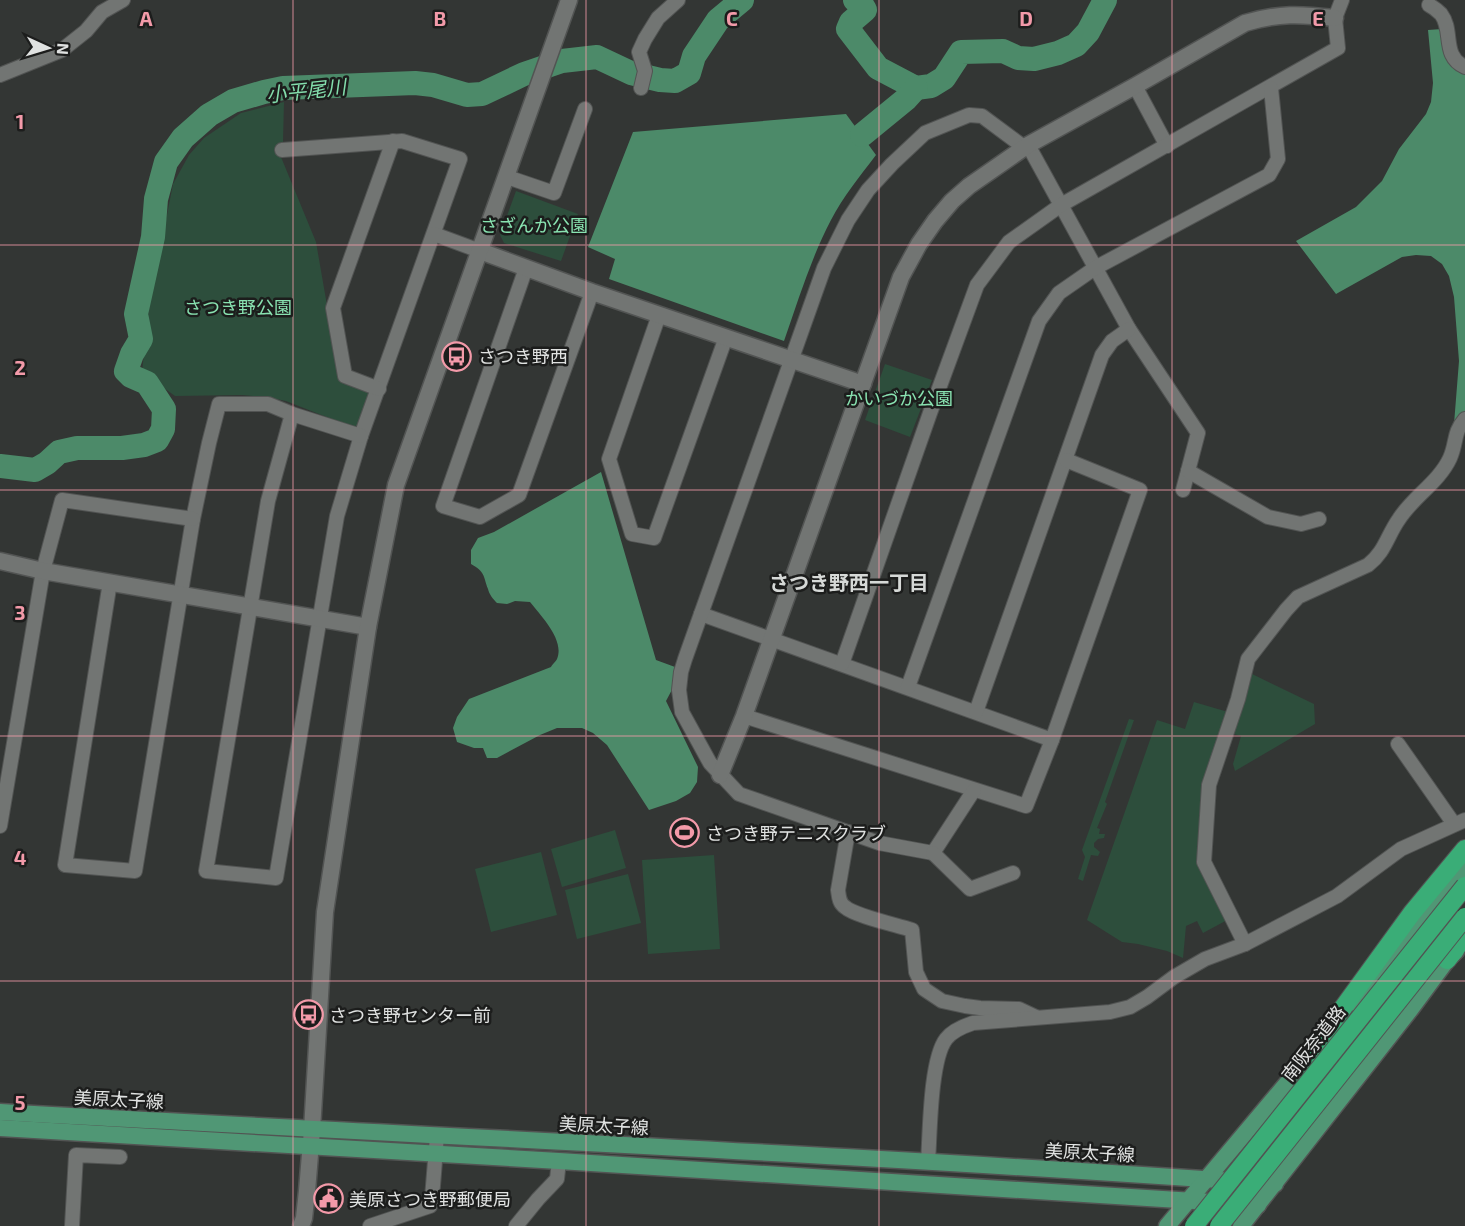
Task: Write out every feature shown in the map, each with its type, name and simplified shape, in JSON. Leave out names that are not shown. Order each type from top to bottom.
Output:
[{"type":"highway","points":[[1300,1067],[1412,913],[1465,849]]},
{"type":"highway","name":"南阪奈道路","points":[[1194,1226],[1465,886]]},
{"type":"highway","points":[[1220,1226],[1465,917]]},
{"type":"highway","points":[[1447,960],[1465,936]]},
{"type":"main road","points":[[1167,1226],[1394,959],[1465,868]]},
{"type":"main road","points":[[1241,1226],[1447,960],[1465,942]]},
{"type":"main road","name":"美原太子線","points":[[0,1112],[311,1138],[436,1154],[1258,1205]]},
{"type":"main road","name":"美原太子線","points":[[0,1128],[311,1138],[437,1136],[928,1162],[1275,1184]]},
{"type":"street","points":[[0,75],[62,50],[86,31],[102,12],[123,0]]},
{"type":"street","points":[[301,1226],[307,1191],[325,912],[368,627],[396,485],[569,0]]},
{"type":"street","points":[[641,88],[645,71],[639,52],[658,18],[678,0]]},
{"type":"street","points":[[842,664],[977,285],[1009,242],[1061,205],[1338,48],[1335,18],[1342,0]]},
{"type":"street","points":[[1429,5],[1441,14],[1451,55],[1465,67]]},
{"type":"street","points":[[720,775],[744,716],[901,277],[934,220],[969,186],[1027,147],[1245,23],[1265,17],[1289,14],[1335,18]]},
{"type":"street","points":[[1135,86],[1167,146]]},
{"type":"street","points":[[908,687],[1039,321],[1059,293],[1095,268],[1269,175],[1278,159],[1271,87]]},
{"type":"street","points":[[507,177],[554,193],[585,110]]},
{"type":"street","points":[[1013,873],[970,889],[933,853],[879,843],[739,794],[710,763],[682,712],[679,690],[684,659],[824,268],[848,220],[868,190],[891,164],[925,133],[969,115],[981,116],[1027,147],[1129,329],[1198,433],[1183,490]]},
{"type":"street","points":[[379,388],[345,376],[333,308],[393,141]]},
{"type":"street","points":[[282,150],[402,141],[460,159],[361,436],[337,516],[276,878],[206,871],[268,501],[292,414]]},
{"type":"street","points":[[434,234],[592,292],[862,384]]},
{"type":"street","points":[[526,268],[443,506],[480,517],[519,495],[592,292]]},
{"type":"street","points":[[659,315],[609,459],[632,534],[654,538],[726,338]]},
{"type":"street","points":[[976,712],[1102,355],[1112,341],[1129,329]]},
{"type":"street","points":[[110,582],[65,865],[135,871],[193,519],[219,404],[268,404],[361,436]]},
{"type":"street","points":[[1245,944],[1204,862],[1209,785],[1238,699],[1248,659],[1298,597],[1362,569],[1378,557],[1406,508],[1441,472],[1450,458],[1458,428],[1465,419]]},
{"type":"street","points":[[744,716],[1026,806],[1052,740],[1140,490],[1066,460]]},
{"type":"street","points":[[1188,471],[1268,517],[1301,524],[1319,519]]},
{"type":"street","points":[[0,826],[3,785],[43,571],[62,500],[193,519]]},
{"type":"street","points":[[0,561],[43,571],[251,605],[368,627]]},
{"type":"street","points":[[701,614],[1052,740]]},
{"type":"street","points":[[928,1162],[935,1074],[939,1054],[946,1039],[961,1028],[974,1023],[1110,1012],[1130,1007],[1205,959],[1245,944],[1336,896],[1401,849],[1460,822],[1398,744]]},
{"type":"street","points":[[933,853],[974,790]]},
{"type":"street","points":[[848,832],[838,890],[839,898],[844,906],[853,912],[912,930],[916,972],[924,989],[942,1000],[953,1003],[980,1008],[1019,1009],[1036,1017]]},
{"type":"street","points":[[370,1226],[430,1206],[437,1136]]},
{"type":"street","points":[[72,1226],[76,1155],[120,1157]]},
{"type":"street","points":[[516,1226],[557,1179],[559,1161]]},
{"type":"green space","name":"さつき野公園","points":[[284,102],[281,157],[316,242],[340,380],[372,394],[357,429],[286,401],[266,397],[175,396],[142,372],[149,307],[173,184],[189,155],[204,138],[241,113]]},
{"type":"green space","name":"さざんか公園","points":[[516,191],[578,214],[561,261],[504,243],[500,235]]},
{"type":"green space","name":"かいづか公園","points":[[885,364],[932,380],[910,437],[865,420]]},
{"type":"green space","points":[[1248,672],[1314,704],[1315,724],[1235,771],[1233,764],[1241,736],[1230,733]]},
{"type":"green space","points":[[1194,702],[1228,712],[1199,862],[1229,919],[1203,933],[1197,921],[1186,926],[1183,958],[1167,951],[1122,942],[1087,920],[1157,720],[1185,729]]},
{"type":"green space","points":[[1129,719],[1134,720],[1097,828],[1100,829],[1099,834],[1105,834],[1104,838],[1094,843],[1094,847],[1100,852],[1098,856],[1091,855],[1083,881],[1078,879],[1085,857],[1082,850]]},
{"type":"green space","points":[[615,830],[626,868],[562,887],[551,849]]},
{"type":"green space","points":[[541,852],[557,915],[491,932],[475,869]]},
{"type":"green space","points":[[714,855],[720,949],[648,954],[642,860]]},
{"type":"green space","points":[[628,874],[641,923],[577,939],[565,890]]},
{"type":"shaded area","points":[[1442,29],[1447,55],[1453,65],[1465,73],[1465,411],[1454,424],[1459,361],[1454,297],[1449,276],[1442,264],[1431,256],[1402,257],[1336,294],[1296,241],[1356,207],[1382,181],[1399,149],[1426,114],[1431,102],[1433,83],[1428,30]]},
{"type":"shaded area","points":[[846,114],[876,155],[841,203],[824,234],[784,341],[609,279],[615,259],[588,247],[633,132]]},
{"type":"shaded area","points":[[601,472],[656,660],[675,667],[675,684],[666,701],[698,767],[697,782],[690,793],[676,801],[649,810],[607,745],[593,733],[582,728],[557,728],[497,758],[487,758],[483,748],[474,748],[457,742],[453,728],[457,717],[469,699],[551,667],[557,660],[559,652],[551,629],[530,602],[515,601],[507,604],[497,603],[494,600],[489,593],[483,574],[471,564],[471,550],[478,538],[494,532]]},
{"type":"waterway","name":"小平尾川","points":[[0,466],[35,470],[59,452],[77,448],[122,448],[144,445],[157,440],[163,429],[164,409],[147,383],[131,376],[126,371],[141,339],[136,314],[153,237],[156,199],[166,162],[183,138],[209,115],[233,101],[283,88],[415,83],[433,85],[467,95],[482,94],[524,74],[562,61],[597,57],[631,73],[675,81],[689,73],[694,56],[718,20],[742,0]]},
{"type":"waterway","name":"小平尾川","points":[[855,0],[861,3],[865,10],[851,22],[848,29],[878,68],[916,88],[931,86],[944,78],[961,52],[1003,51],[1018,58],[1034,59],[1058,53],[1076,45],[1088,32],[1105,0]]},
{"type":"waterway","points":[[862,135],[916,88]]},
{"type":"place","name":"さつき野西","points":[[457,356]]},
{"type":"place","name":"さつき野テニスクラブ","points":[[685,833]]},
{"type":"place","name":"さつき野センター前","points":[[308,1015]]},
{"type":"place","name":"美原さつき野郵便局","points":[[328,1199]]},
{"type":"district","name":"さつき野西一丁目","points":[[849,582]]}]
